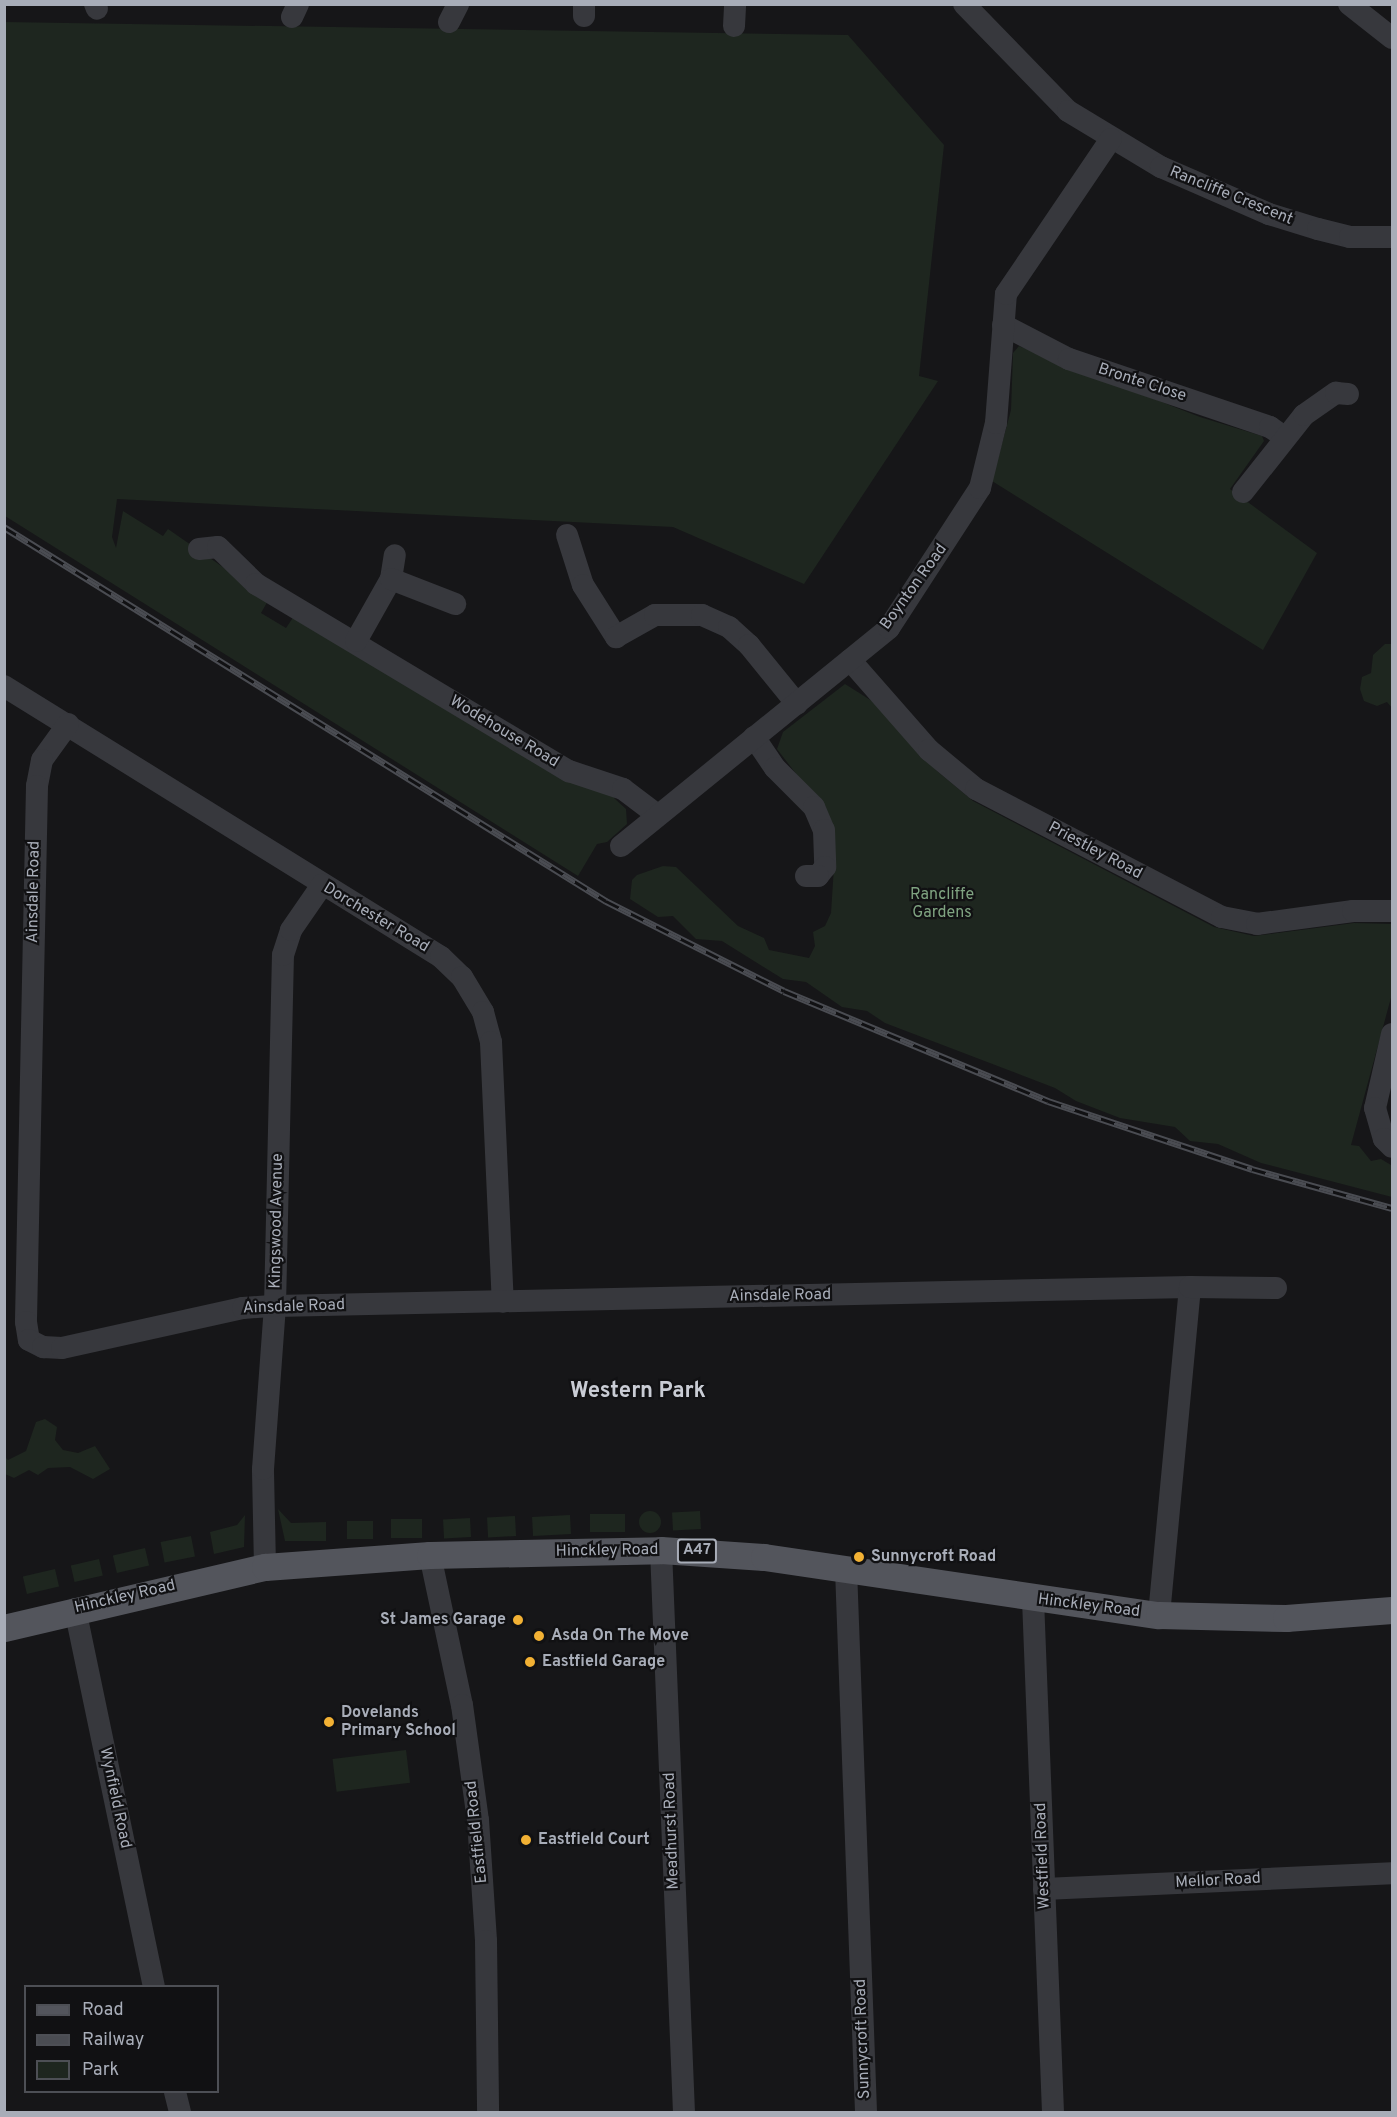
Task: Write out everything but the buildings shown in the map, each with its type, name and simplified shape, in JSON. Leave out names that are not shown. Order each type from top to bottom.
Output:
[{"type":"main road","name":"Hinckley Road","points":[[4,1628],[75,1609],[265,1567],[430,1555],[661,1550],[723,1552],[1033,1599],[1159,1615],[1286,1618],[1392,1610]]},
{"type":"street","name":"Rancliffe Crescent","points":[[964,4],[1068,111],[1111,139],[1161,167],[1269,214],[1350,237],[1392,237]]},
{"type":"street","points":[[1349,4],[1392,38]]},
{"type":"street","name":"Boynton Road","points":[[621,846],[656,814],[797,704],[889,628],[980,488],[996,423],[1006,294],[1111,139]]},
{"type":"street","name":"Bronte Close","points":[[1003,325],[1069,359],[1270,427],[1283,436]]},
{"type":"street","points":[[1243,492],[1283,436],[1336,393],[1348,394]]},
{"type":"street","name":"Wodehouse Road","points":[[215,542],[256,584],[356,641],[569,771],[623,789],[656,814]]},
{"type":"street","points":[[564,547],[609,643],[655,615],[702,615],[729,627],[749,645],[797,704]]},
{"type":"street","points":[[356,641],[391,579],[395,555]]},
{"type":"street","points":[[391,579],[455,604]]},
{"type":"street","name":"Priestley Road","points":[[850,660],[929,750],[976,789],[1222,917],[1257,924],[1353,911],[1392,911]]},
{"type":"street","name":"Dorchester Road","points":[[4,686],[441,957],[462,977],[483,1012],[494,1071],[503,1302]]},
{"type":"street","name":"Ainsdale Road","points":[[68,724],[42,760],[37,786],[26,1333],[36,1345],[62,1348],[243,1308],[275,1306],[1190,1287],[1276,1288]]},
{"type":"street","points":[[754,737],[776,768],[814,807],[826,853],[825,867],[818,882]]},
{"type":"street","name":"Kingswood Avenue","points":[[265,1567],[263,1469],[275,1306],[284,945],[322,885]]},
{"type":"street","points":[[1392,1034],[1375,1108],[1384,1138],[1392,1147]]},
{"type":"street","points":[[1159,1615],[1190,1287]]},
{"type":"street","name":"Meadhurst Road","points":[[661,1550],[684,2112]]},
{"type":"street","name":"Eastfield Road","points":[[430,1555],[462,1705],[478,1820],[486,1941],[488,2112]]},
{"type":"street","name":"Sunnycroft Road","points":[[846,1569],[866,2112]]},
{"type":"street","name":"Westfield Road","points":[[1033,1599],[1053,2112]]},
{"type":"street","name":"Wynfield Road","points":[[75,1609],[154,1985]]},
{"type":"street","name":"Mellor Road","points":[[1044,1889],[1392,1873]]},
{"type":"street","points":[[176,2093],[180,2112]]},
{"type":"green space","points":[[4,22],[848,35],[944,145],[919,376],[938,381],[804,584],[673,527],[117,499],[112,537],[116,548],[123,511],[163,536],[168,529],[269,599],[261,613],[286,628],[294,616],[616,793],[614,798],[626,809],[627,824],[607,842],[597,844],[578,876],[5,516]]},
{"type":"green space","points":[[1019,346],[1200,417],[1262,436],[1264,441],[1230,489],[1317,553],[1263,650],[992,481],[1011,410],[1013,353]]},
{"type":"green space","points":[[1385,644],[1392,644],[1392,708],[1387,702],[1377,706],[1364,701],[1360,689],[1362,677],[1371,673],[1373,655]]},
{"type":"green space","name":"Rancliffe Gardens","points":[[845,684],[872,701],[937,771],[973,801],[1214,927],[1254,936],[1354,923],[1392,924],[1392,994],[1351,1145],[1359,1146],[1371,1161],[1381,1159],[1391,1165],[1392,1197],[1261,1163],[1218,1144],[1190,1141],[1175,1127],[1120,1118],[1076,1101],[1055,1088],[885,1023],[867,1011],[842,1007],[806,982],[783,979],[722,941],[696,939],[673,916],[658,917],[630,899],[632,880],[637,875],[663,866],[676,867],[738,926],[764,938],[769,950],[809,958],[815,946],[813,932],[825,926],[831,913],[835,851],[797,775],[777,749],[783,732]]},
{"type":"green space","points":[[45,1419],[57,1427],[55,1440],[63,1450],[78,1453],[95,1446],[110,1469],[93,1479],[70,1467],[48,1468],[38,1475],[29,1470],[14,1478],[5,1474],[5,1457],[8,1460],[26,1451],[36,1422]]},
{"type":"green space","points":[[278,1509],[291,1523],[326,1522],[326,1541],[285,1541]]},
{"type":"green space","points":[[650,1511],[658,1514],[661,1522],[658,1530],[650,1533],[642,1530],[639,1522],[642,1514]]},
{"type":"green space","points":[[700,1511],[701,1529],[673,1530],[672,1512]]},
{"type":"green space","points":[[590,1514],[625,1514],[625,1532],[590,1532]]},
{"type":"green space","points":[[245,1515],[244,1547],[214,1554],[210,1532],[237,1525]]},
{"type":"green space","points":[[570,1515],[571,1534],[533,1536],[532,1517]]},
{"type":"green space","points":[[515,1516],[516,1536],[488,1537],[487,1517]]},
{"type":"green space","points":[[470,1518],[471,1537],[444,1538],[443,1519]]},
{"type":"green space","points":[[391,1519],[422,1519],[422,1538],[391,1538]]},
{"type":"green space","points":[[347,1521],[373,1521],[373,1539],[347,1539]]},
{"type":"green space","points":[[191,1536],[195,1557],[165,1563],[161,1542]]},
{"type":"green space","points":[[145,1548],[149,1566],[117,1573],[113,1555]]},
{"type":"green space","points":[[99,1559],[103,1576],[75,1582],[71,1566]]},
{"type":"green space","points":[[55,1569],[59,1587],[27,1594],[23,1576]]},
{"type":"green space","points":[[406,1750],[410,1783],[337,1792],[333,1759]]},
{"type":"railway","points":[[4,527],[606,901],[784,991],[1048,1101],[1252,1169],[1392,1208]]},
{"type":"place","name":"Sunnycroft Road","points":[[859,1557]]},
{"type":"place","name":"St James Garage","points":[[518,1620]]},
{"type":"place","name":"Asda On The Move","points":[[539,1636]]},
{"type":"place","name":"Eastfield Garage","points":[[530,1662]]},
{"type":"place","name":"Dovelands Primary School","points":[[329,1722]]},
{"type":"place","name":"Eastfield Court","points":[[526,1840]]},
{"type":"district","name":"Western Park","points":[[638,1392]]}]
